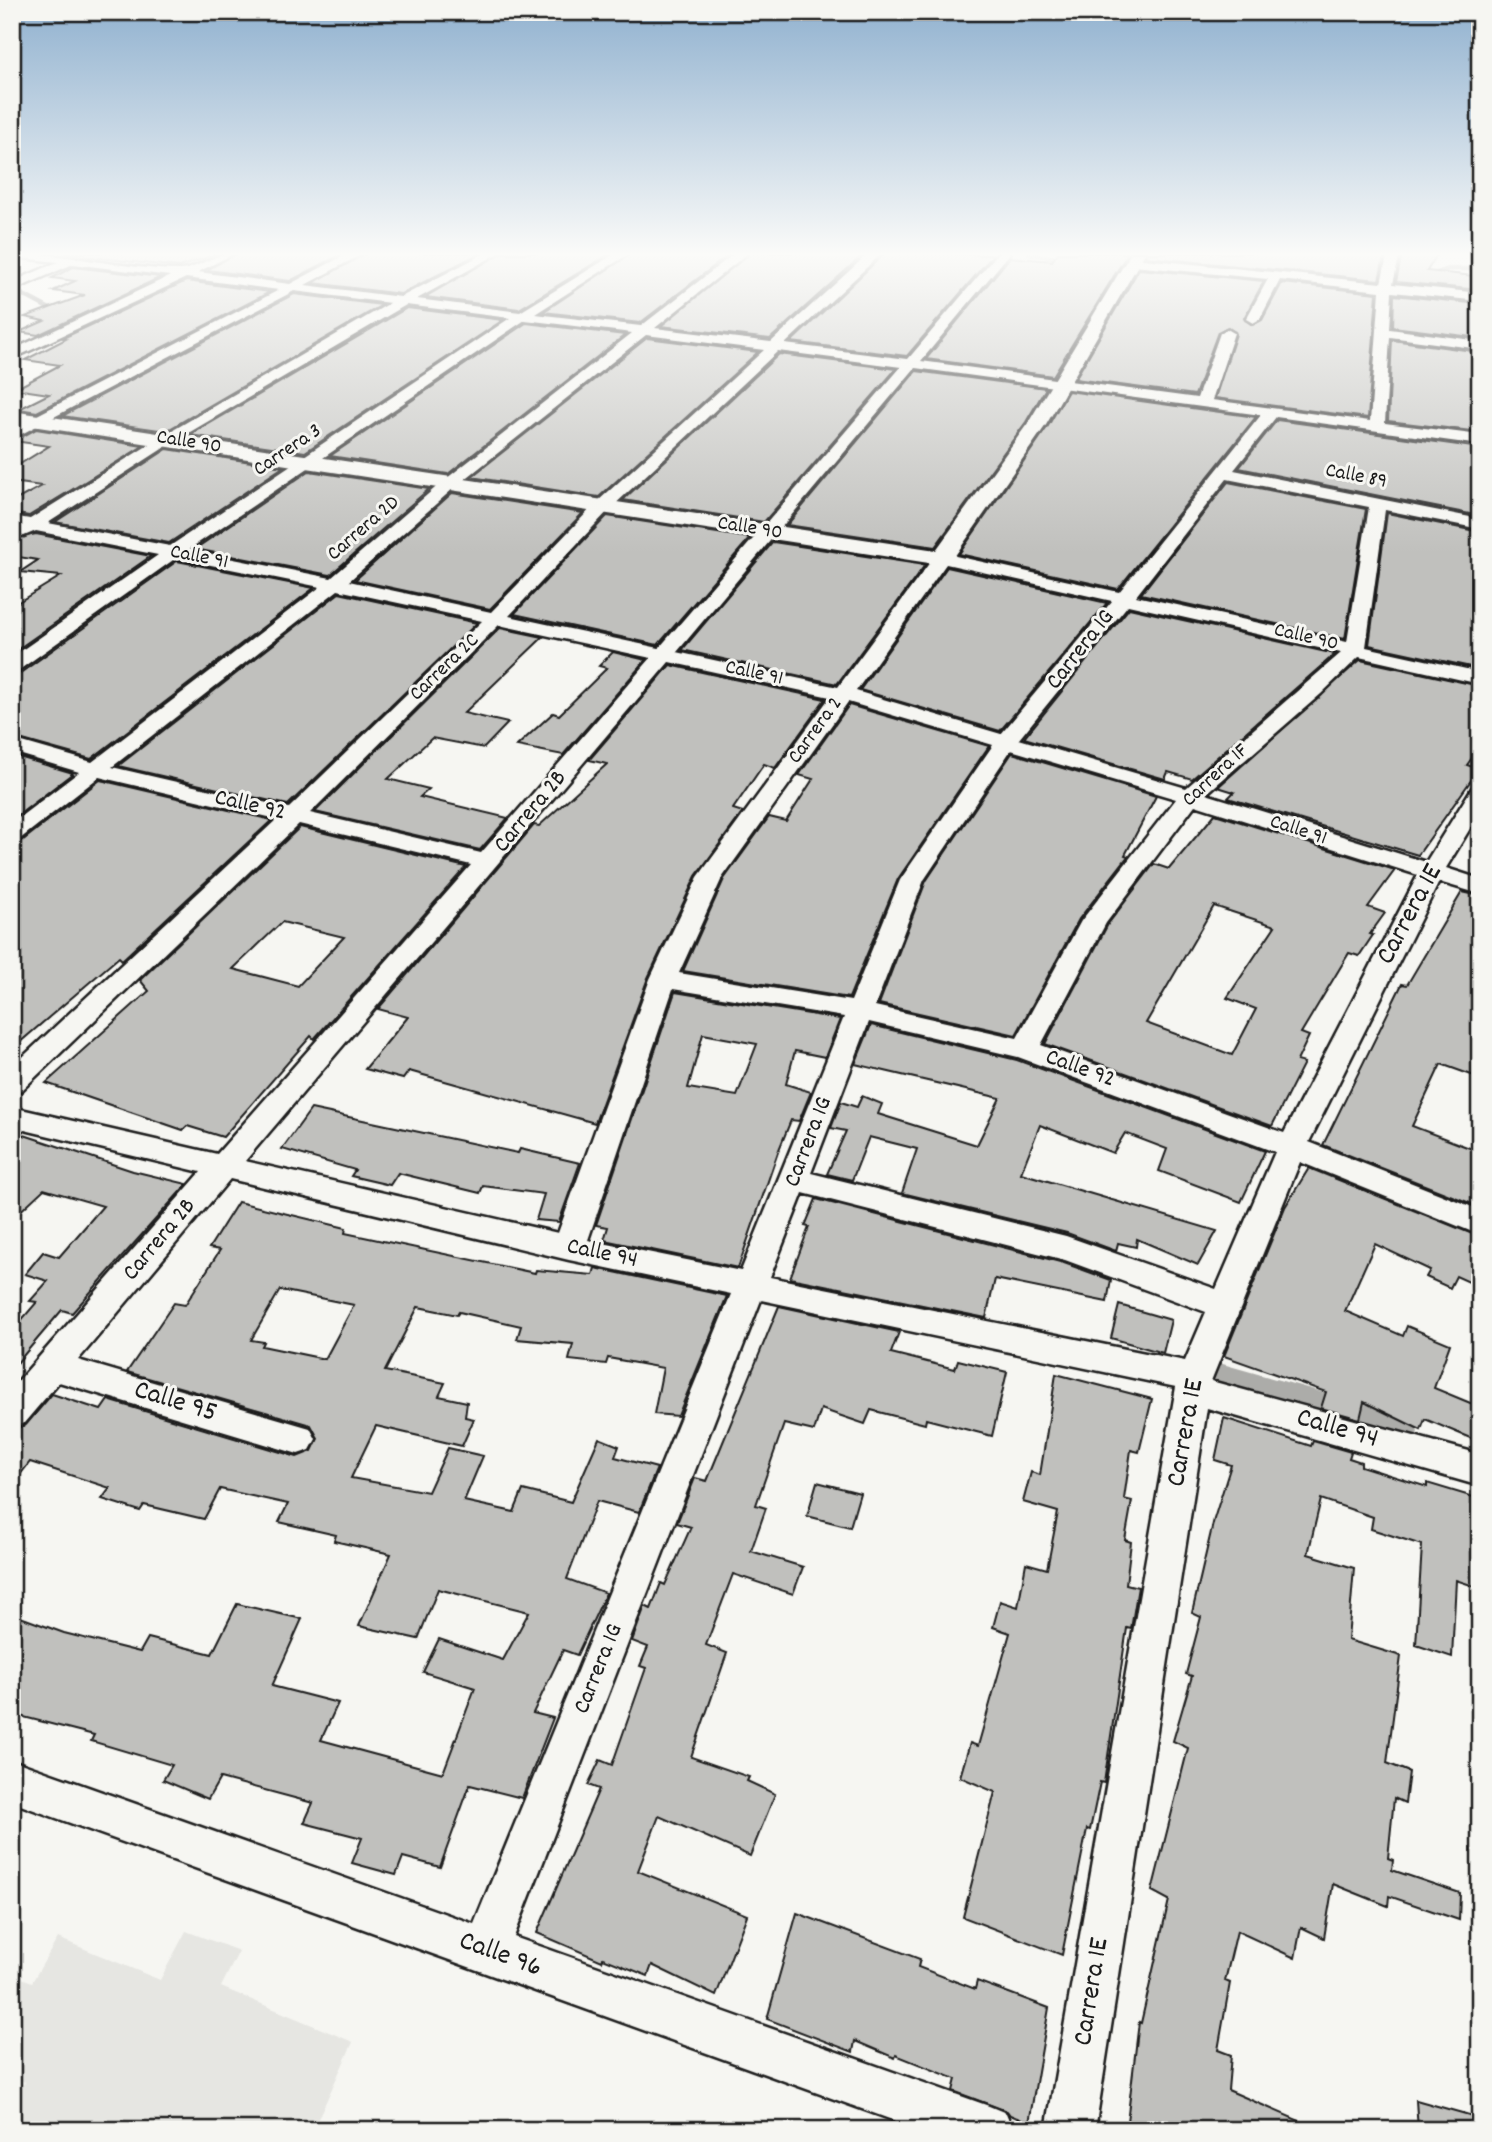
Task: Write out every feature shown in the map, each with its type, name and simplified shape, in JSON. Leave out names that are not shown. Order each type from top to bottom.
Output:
[{"type":"street","points":[[12,435],[167,353]]},
{"type":"street","points":[[12,538],[168,439],[315,353]]},
{"type":"street","name":"Carrera 3","points":[[12,666],[172,553],[468,353]]},
{"type":"street","name":"Carrera 2D","points":[[12,834],[335,584],[448,485],[614,353]]},
{"type":"street","name":"Carrera 2C","points":[[12,1083],[294,816],[495,619],[604,505],[767,353]]},
{"type":"street","points":[[822,353],[1480,440]]},
{"type":"street","name":"Carrera 2B","points":[[12,1413],[223,1166],[489,862],[922,353]]},
{"type":"street","name":"Carrera 2","points":[[569,1248],[663,979],[710,877],[1036,425],[1077,353]]},
{"type":"street","points":[[1202,402],[1220,353]]},
{"type":"street","points":[[1366,426],[1382,353]]},
{"type":"street","name":"Carrera 1G","points":[[486,1951],[912,880],[1006,741],[1067,670],[1271,413]]},
{"type":"street","name":"Calle 90","points":[[12,417],[942,558],[1480,678]]},
{"type":"street","name":"Calle 89","points":[[1223,473],[1480,524]]},
{"type":"street","points":[[1356,649],[1378,504]]},
{"type":"street","name":"Calle 91","points":[[12,521],[335,584],[844,694],[1190,796],[1480,887]]},
{"type":"street","name":"Carrera 1F","points":[[1025,1049],[1094,921],[1190,796],[1314,690],[1356,649]]},
{"type":"street","name":"Calle 92","points":[[12,745],[97,769],[489,862]]},
{"type":"street","name":"Carrera 1E","points":[[1070,2130],[1194,1383],[1292,1147],[1431,873],[1480,793]]},
{"type":"street","name":"Calle 92","points":[[663,979],[860,1011],[1025,1049],[1292,1147],[1480,1223]]},
{"type":"street","name":"Calle 94","points":[[12,1117],[569,1248],[753,1285],[1194,1383],[1480,1470]]},
{"type":"street","points":[[794,1180],[1015,1233],[1168,1281],[1224,1306]]},
{"type":"street","name":"Calle 95","points":[[52,1366],[298,1440]]},
{"type":"street","name":"Calle 96","points":[[12,1781],[989,2130]]},
{"type":"shaded area","points":[[186,1931],[239,1951],[221,1987],[353,2042],[313,2130],[24,2130],[12,2124],[12,2104],[25,2082],[12,2076],[12,1974],[32,1982],[58,1938],[160,1980]]},
{"type":"building","points":[[39,353],[152,353],[37,412],[19,409],[49,394],[15,389],[60,365],[25,360]]},
{"type":"building","points":[[182,353],[300,353],[166,431],[62,416]]},
{"type":"building","points":[[330,353],[454,353],[305,452],[190,435]]},
{"type":"building","points":[[482,353],[602,353],[448,474],[330,456]]},
{"type":"building","points":[[628,353],[757,353],[599,497],[471,477]]},
{"type":"building","points":[[882,353],[910,353],[907,356]]},
{"type":"building","points":[[931,353],[1067,353],[1053,376],[926,359]]},
{"type":"building","points":[[1090,353],[1210,353],[1195,395],[1075,379]]},
{"type":"building","points":[[1230,353],[1373,353],[1368,418],[1215,398]]},
{"type":"building","points":[[1391,353],[1480,353],[1480,432],[1388,421]]},
{"type":"building","points":[[779,354],[896,369],[764,522],[623,500]]},
{"type":"building","points":[[916,371],[1046,388],[1026,422],[935,547],[787,525]]},
{"type":"building","points":[[1068,391],[1256,417],[1118,589],[959,554],[1048,426]]},
{"type":"building","points":[[1277,420],[1480,448],[1480,516],[1239,468]]},
{"type":"building","points":[[36,429],[143,446],[29,516],[12,513],[12,502],[42,486],[12,482],[12,469],[49,446],[14,441]]},
{"type":"building","points":[[167,449],[283,467],[169,543],[55,522]]},
{"type":"building","points":[[309,471],[429,489],[330,575],[195,549]]},
{"type":"building","points":[[1228,482],[1366,509],[1345,639],[1141,594]]},
{"type":"building","points":[[452,493],[583,513],[490,609],[355,580]]},
{"type":"building","points":[[1387,513],[1480,532],[1480,669],[1369,645]]},
{"type":"building","points":[[607,516],[750,538],[658,645],[514,614]]},
{"type":"building","points":[[12,529],[18,538],[36,534],[151,556],[18,649],[12,648],[12,606],[61,576],[20,572],[38,560],[12,556]]},
{"type":"building","points":[[773,542],[925,565],[837,684],[682,650]]},
{"type":"building","points":[[177,561],[314,588],[91,759],[12,737],[12,679]]},
{"type":"building","points":[[947,567],[1107,603],[1000,731],[860,690]]},
{"type":"building","points":[[339,593],[477,623],[288,805],[118,766]]},
{"type":"building","points":[[1129,608],[1335,654],[1192,779],[1168,772],[1165,779],[1024,738]]},
{"type":"building","points":[[500,628],[543,637],[464,713],[508,723],[484,748],[432,738],[388,779],[429,789],[420,797],[508,818],[480,850],[315,812]]},
{"type":"building","points":[[613,652],[646,660],[563,755],[517,746],[553,713],[559,715],[607,668],[599,666]]},
{"type":"building","points":[[1360,660],[1480,686],[1480,747],[1467,765],[1479,769],[1418,855],[1228,798],[1234,792],[1218,787]]},
{"type":"building","points":[[670,665],[825,699],[775,768],[764,764],[733,809],[743,812],[696,876],[648,978],[595,1123],[409,1071],[403,1079],[365,1069],[408,1017],[378,1009],[534,825],[539,826],[607,764],[589,760]]},
{"type":"building","points":[[849,705],[989,746],[898,879],[849,998],[683,971],[724,879],[769,817],[786,821],[813,779],[799,775]]},
{"type":"building","points":[[1012,753],[1156,796],[1125,855],[1128,856],[1079,919],[1016,1035],[879,1004],[926,881]]},
{"type":"building","points":[[12,755],[73,773],[12,820]]},
{"type":"building","points":[[100,780],[272,820],[122,960],[119,957],[12,1049],[12,843],[22,841]]},
{"type":"building","points":[[1215,814],[1395,870],[1368,907],[1385,913],[1370,934],[1373,935],[1359,956],[1349,953],[1301,1033],[1309,1036],[1297,1061],[1304,1063],[1272,1126],[1045,1044],[1108,924],[1154,864],[1169,869]],"holes":[[[1214,906],[1275,926],[1227,998],[1256,1009],[1232,1055],[1146,1023]]]},
{"type":"building","points":[[300,827],[466,867],[314,1039],[311,1036],[223,1137],[187,1126],[183,1130],[46,1083],[149,991],[140,980]],"holes":[[[282,922],[344,937],[298,986],[233,969]]]},
{"type":"building","points":[[1462,892],[1480,896],[1480,1078],[1441,1064],[1412,1126],[1480,1152],[1480,1207],[1323,1145],[1402,984],[1407,985]]},
{"type":"building","points":[[675,992],[840,1019],[825,1057],[795,1051],[786,1084],[811,1092],[799,1121],[791,1120],[738,1268],[604,1240],[608,1227],[596,1225]],"holes":[[[703,1034],[757,1044],[737,1096],[688,1088]]]},
{"type":"building","points":[[871,1025],[1017,1060],[1265,1151],[1241,1202],[1159,1171],[1167,1149],[1125,1133],[1113,1153],[1040,1125],[1021,1173],[1217,1231],[1198,1265],[1137,1239],[1136,1247],[1118,1243],[1116,1251],[1067,1233],[902,1193],[917,1149],[869,1137],[852,1180],[827,1174],[846,1131],[831,1128],[841,1102],[857,1107],[862,1096],[882,1104],[878,1114],[977,1145],[1000,1098],[855,1064]]},
{"type":"building","points":[[311,1109],[518,1153],[520,1149],[580,1163],[559,1222],[536,1220],[544,1194],[483,1186],[480,1193],[398,1173],[390,1185],[351,1176],[355,1170],[282,1149]]},
{"type":"building","points":[[12,1131],[133,1171],[187,1184],[72,1313],[62,1310],[12,1369],[12,1331],[37,1302],[30,1301],[48,1281],[25,1274],[43,1252],[59,1257],[103,1206],[44,1189],[12,1219]]},
{"type":"building","points":[[1309,1168],[1480,1237],[1480,1287],[1456,1276],[1450,1288],[1426,1277],[1430,1270],[1375,1244],[1345,1311],[1403,1336],[1407,1326],[1450,1344],[1434,1388],[1480,1407],[1475,1440],[1425,1419],[1421,1430],[1364,1402],[1360,1419],[1321,1408],[1326,1392],[1224,1356],[1285,1207]]},
{"type":"building","points":[[816,1199],[1064,1263],[1111,1280],[1107,1302],[995,1279],[986,1318],[790,1278],[809,1227],[805,1226]]},
{"type":"building","points":[[238,1202],[346,1228],[345,1233],[535,1273],[536,1270],[593,1275],[595,1268],[727,1296],[678,1416],[654,1414],[663,1368],[608,1358],[606,1364],[569,1360],[573,1344],[517,1339],[521,1326],[459,1312],[457,1315],[418,1307],[385,1371],[445,1383],[439,1396],[467,1402],[465,1417],[474,1419],[462,1446],[376,1426],[351,1478],[428,1492],[448,1448],[483,1456],[464,1501],[514,1512],[523,1490],[571,1502],[599,1438],[619,1446],[615,1457],[657,1468],[639,1512],[597,1501],[567,1579],[606,1593],[577,1655],[563,1650],[533,1713],[553,1718],[522,1798],[470,1785],[440,1867],[403,1857],[396,1875],[352,1863],[362,1838],[304,1823],[313,1803],[220,1778],[208,1799],[163,1780],[172,1765],[91,1741],[94,1735],[12,1714],[12,1614],[64,1633],[140,1652],[148,1638],[212,1654],[237,1604],[302,1619],[272,1686],[338,1703],[321,1740],[443,1773],[475,1688],[423,1672],[439,1639],[503,1660],[529,1612],[438,1589],[418,1639],[359,1626],[391,1554],[334,1541],[336,1535],[279,1522],[288,1504],[220,1489],[204,1519],[144,1505],[140,1511],[102,1499],[110,1488],[30,1462],[12,1485],[12,1430],[26,1425],[52,1394],[101,1410],[108,1400],[297,1457],[312,1451],[318,1438],[311,1425],[127,1372],[174,1303],[185,1305],[220,1250],[209,1248]],"holes":[[[280,1290],[354,1305],[325,1359],[262,1346],[264,1342],[251,1340]]]},
{"type":"building","points":[[1119,1305],[1171,1320],[1163,1353],[1111,1338]]},
{"type":"building","points":[[779,1306],[899,1332],[891,1353],[955,1369],[958,1360],[1007,1372],[992,1436],[926,1419],[925,1424],[871,1410],[865,1424],[821,1409],[814,1431],[784,1424],[756,1505],[766,1508],[751,1551],[803,1567],[793,1594],[733,1574],[706,1645],[727,1653],[691,1757],[749,1777],[747,1781],[775,1794],[750,1856],[659,1816],[638,1871],[747,1915],[716,1996],[652,1965],[648,1976],[603,1958],[602,1961],[537,1933],[599,1789],[588,1785],[600,1760],[612,1765],[646,1668],[640,1666],[648,1647],[632,1641],[645,1606],[651,1609],[661,1583],[665,1585],[691,1527],[677,1523],[695,1478],[707,1481]]},
{"type":"building","points":[[1056,1374],[1152,1399],[1139,1452],[1131,1450],[1124,1499],[1132,1501],[1125,1540],[1131,1542],[1126,1584],[1138,1587],[1131,1629],[1127,1628],[1104,1783],[1100,1782],[1090,1830],[1087,1829],[1062,1955],[963,1917],[995,1792],[960,1777],[970,1743],[978,1746],[1010,1633],[993,1627],[1000,1601],[1018,1607],[1026,1563],[1047,1569],[1058,1512],[1023,1502],[1031,1472],[1040,1475]]},
{"type":"building","points":[[1224,1418],[1311,1446],[1313,1441],[1351,1452],[1349,1458],[1361,1462],[1361,1466],[1427,1487],[1427,1483],[1480,1499],[1480,1588],[1456,1580],[1452,1657],[1416,1645],[1422,1545],[1371,1529],[1373,1517],[1321,1499],[1308,1554],[1354,1568],[1348,1640],[1401,1656],[1387,1763],[1409,1772],[1405,1803],[1394,1798],[1388,1858],[1393,1860],[1392,1870],[1460,1893],[1459,1920],[1389,1896],[1388,1906],[1333,1884],[1324,1938],[1301,1927],[1295,1958],[1237,1931],[1225,1981],[1230,1983],[1218,2050],[1231,2055],[1228,2090],[1320,2130],[1126,2130],[1139,2022],[1141,2023],[1169,1900],[1152,1891],[1188,1748],[1173,1741],[1192,1676],[1186,1674],[1201,1617],[1192,1613],[1214,1519],[1231,1465],[1215,1460]]},
{"type":"building","points":[[817,1482],[860,1493],[850,1527],[807,1516]]},
{"type":"building","points":[[797,1913],[920,1959],[918,1967],[975,1989],[977,1981],[1049,2008],[1029,2123],[1007,2111],[953,2091],[956,2079],[896,2055],[895,2058],[855,2041],[853,2052],[767,2019]]},
{"type":"building","points":[[1416,2100],[1480,2118],[1480,2130],[1418,2130]]},
{"type":"waterway","points":[[1212,1379],[1396,1432]]}]
